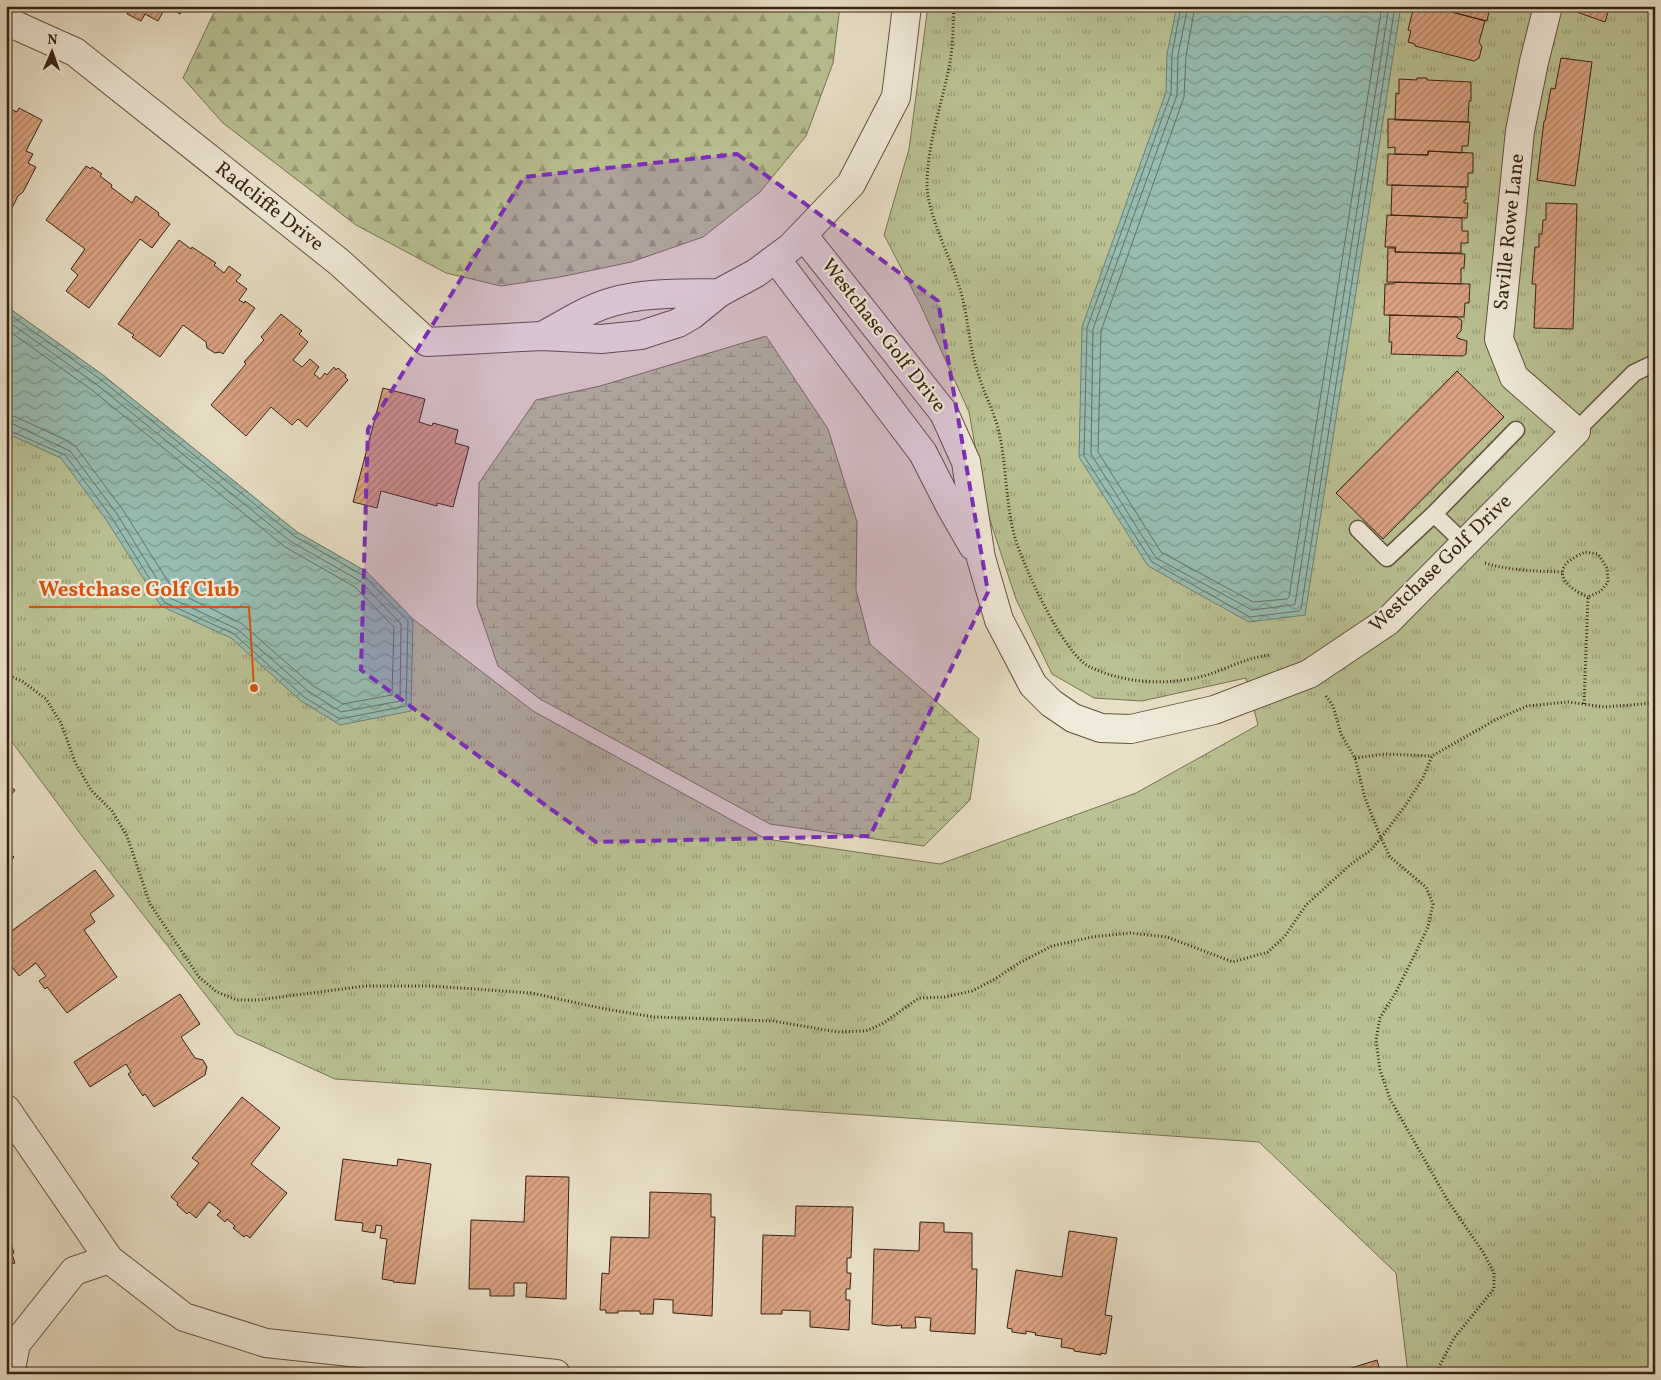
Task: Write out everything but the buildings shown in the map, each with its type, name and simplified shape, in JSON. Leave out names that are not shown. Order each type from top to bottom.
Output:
[{"type":"street","name":"Radcliffe Drive","points":[[6,21],[75,52],[338,262],[427,342],[542,336],[601,339],[641,335],[678,323],[692,315],[719,293],[756,273],[776,259],[791,247],[852,184],[896,97],[907,6]]},
{"type":"street","name":"Saville Rowe Lane","points":[[1548,6],[1520,131],[1499,339],[1514,378],[1576,430]]},
{"type":"street","name":"Westchase Golf Drive","points":[[803,235],[944,413],[966,462],[981,558],[999,620],[1033,685],[1050,704],[1073,718],[1101,728],[1131,729],[1214,710],[1309,674],[1388,621],[1576,430]]},
{"type":"street","name":"Westchase Golf Drive","points":[[776,259],[923,453],[950,506],[981,558]]},
{"type":"street","name":"Radcliffe Drive","points":[[542,336],[586,312],[612,302],[641,296],[719,293]]},
{"type":"street","points":[[6,1109],[109,1259],[184,1317],[266,1343],[556,1374]]},
{"type":"street","points":[[10,1374],[16,1344],[74,1271],[109,1259]]},
{"type":"lane","points":[[1576,430],[1634,373],[1655,364]]},
{"type":"lane","points":[[1358,529],[1387,558],[1434,514],[1516,430]]},
{"type":"lane","points":[[1434,514],[1464,544]]},
{"type":"path","points":[[954,6],[949,66],[932,143],[927,183],[933,215],[959,285],[976,369],[998,430],[1015,538],[1041,602],[1073,651],[1086,666],[1110,676],[1141,681],[1173,680],[1204,676],[1255,657],[1276,655],[1299,661],[1333,706],[1341,734],[1355,758],[1365,798],[1390,857],[1426,887],[1433,904],[1428,927],[1396,992],[1380,1018],[1376,1040],[1380,1070],[1390,1099],[1448,1201],[1483,1252],[1494,1273],[1494,1289],[1454,1338],[1439,1367],[1438,1374]]},
{"type":"path","points":[[1464,544],[1484,563],[1524,571],[1563,572]]},
{"type":"path","points":[[1585,552],[1598,554],[1607,568],[1608,582],[1601,591],[1588,597],[1574,591],[1566,582],[1563,572],[1566,565],[1585,552]]},
{"type":"path","points":[[1584,704],[1588,597]]},
{"type":"path","points":[[6,675],[22,681],[46,699],[61,723],[79,769],[92,790],[112,811],[127,836],[150,904],[199,977],[217,992],[237,1000],[258,1000],[365,986],[431,986],[531,993],[654,1017],[773,1021],[838,1032],[866,1031],[882,1024],[919,998],[945,996],[972,990],[995,979],[1019,962],[1052,946],[1092,937],[1130,933],[1167,936],[1233,962],[1268,952],[1285,936],[1306,905],[1371,850],[1424,778],[1432,756]]},
{"type":"path","points":[[1355,758],[1385,754],[1432,756],[1495,720],[1527,706],[1568,702],[1605,707],[1655,703]]},
{"type":"highlighted area","points":[[737,154],[938,301],[988,592],[870,836],[596,842],[361,670],[368,429],[524,177]]},
{"type":"green space","points":[[217,6],[840,6],[833,63],[806,136],[760,192],[703,237],[631,262],[560,277],[501,286],[446,273],[356,225],[223,123],[183,78]]},
{"type":"green space","points":[[928,6],[1655,6],[1655,1374],[1408,1374],[1396,1273],[1259,1142],[335,1079],[236,1034],[82,836],[6,734],[6,306],[103,375],[297,532],[367,572],[413,619],[533,711],[766,839],[940,864],[1136,793],[1258,725],[1246,678],[1142,701],[1094,698],[1052,674],[1016,599],[986,508],[969,412],[921,306],[884,235],[909,149]]},
{"type":"green space","points":[[766,336],[828,429],[857,522],[856,590],[870,644],[979,739],[970,800],[924,846],[770,824],[540,699],[498,666],[477,605],[479,483],[536,400],[600,386]]},
{"type":"water","points":[[1177,6],[1401,6],[1305,615],[1249,622],[1148,566],[1079,457],[1082,327],[1166,92],[1167,54]]},
{"type":"water","points":[[6,306],[103,375],[297,532],[367,572],[413,619],[411,711],[340,725],[301,701],[231,638],[161,606],[107,521],[61,458],[6,433]]},
{"type":"place","name":"Westchase Golf Club","points":[[254,688]]}]
